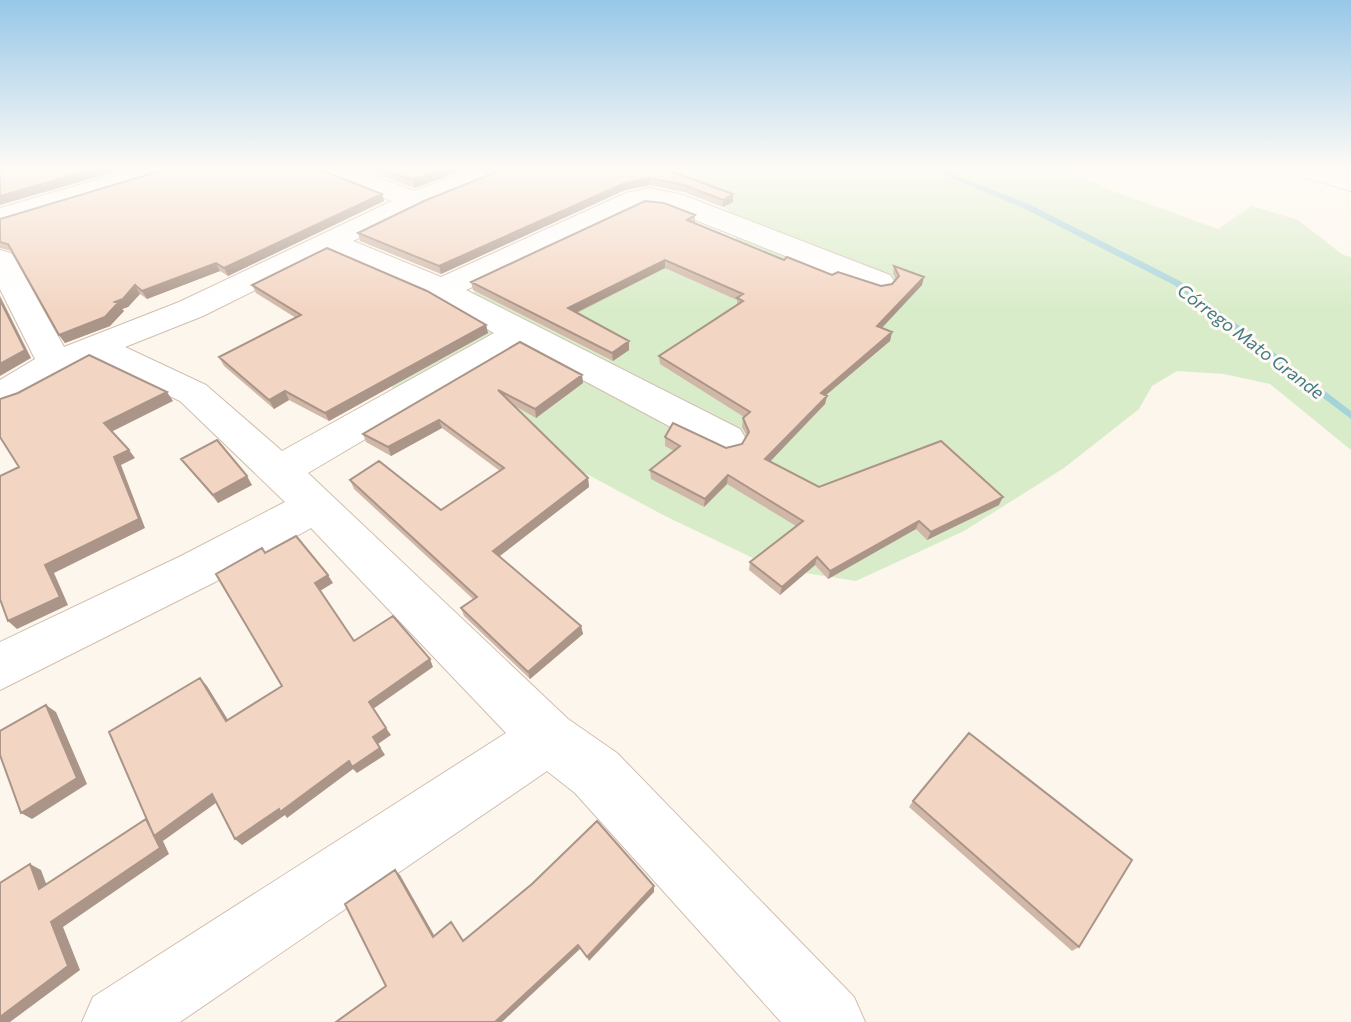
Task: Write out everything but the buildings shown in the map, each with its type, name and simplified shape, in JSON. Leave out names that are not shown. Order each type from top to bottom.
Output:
[{"type":"street","points":[[0,396],[55,363],[191,309],[383,216]]},
{"type":"street","points":[[442,289],[600,216]]},
{"type":"street","points":[[710,216],[879,282]]},
{"type":"street","points":[[329,242],[442,289],[520,333],[726,439]]},
{"type":"street","points":[[0,259],[15,320],[55,363]]},
{"type":"street","points":[[0,667],[298,488],[520,333]]},
{"type":"street","points":[[96,347],[193,393],[298,488],[548,738],[596,773],[829,1022]]},
{"type":"street","points":[[118,1022],[548,738]]},
{"type":"green space","points":[[735,216],[1181,216],[1218,229],[1238,216],[1284,216],[1298,220],[1343,255],[1351,257],[1351,450],[1270,384],[1224,374],[1177,371],[1152,386],[1139,409],[1064,468],[964,531],[856,581],[774,568],[665,516],[570,465],[399,404],[385,369],[454,300],[517,275],[704,247],[736,239],[738,218]]},
{"type":"waterway","name":"Córrego Mato Grande","points":[[1045,216],[1177,283],[1351,416]]}]
